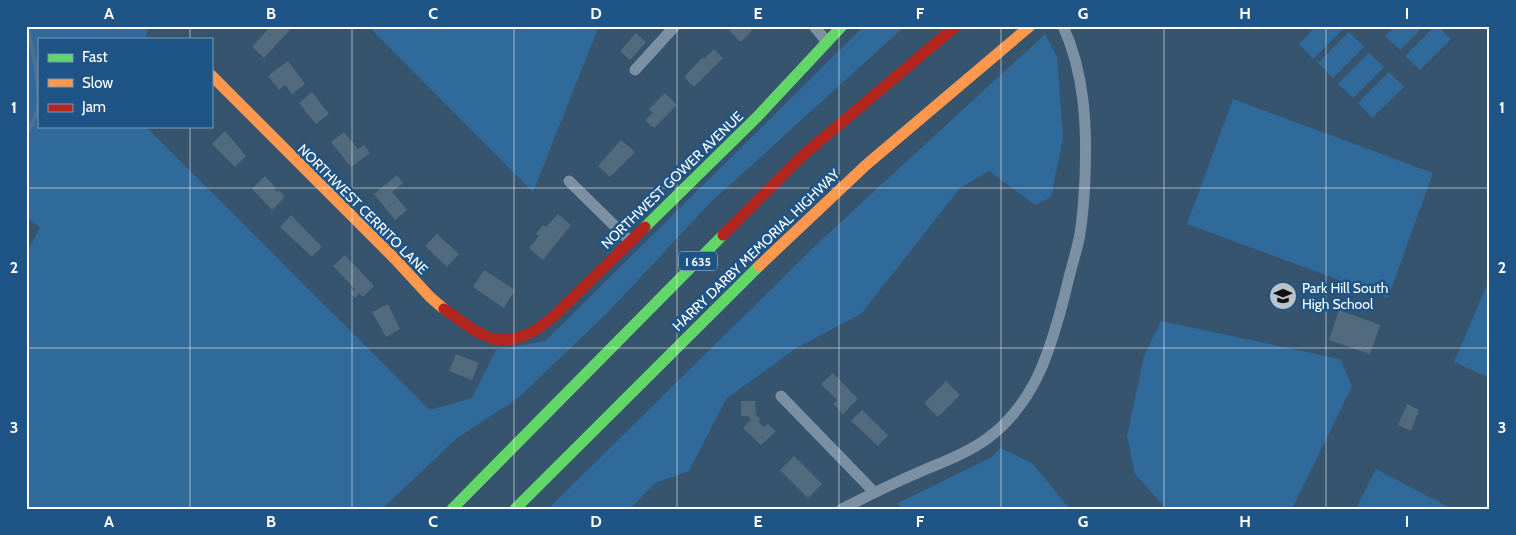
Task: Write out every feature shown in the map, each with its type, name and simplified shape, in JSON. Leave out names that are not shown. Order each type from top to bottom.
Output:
[{"type":"main road","name":"NORTHWEST GOWER AVENUE","points":[[510,339],[528,334],[544,325],[757,117],[842,26]]},
{"type":"main road","name":"I 635","points":[[452,509],[802,156],[956,26]]},
{"type":"main road","name":"HARRY DARBY MEMORIAL HIGHWAY","points":[[515,509],[759,266],[866,165],[1030,26]]},
{"type":"main road","name":"NORTHWEST CERRITO LANE","points":[[212,75],[270,136],[400,264],[433,300],[452,315],[485,336],[502,340],[510,339]]},
{"type":"street","points":[[635,70],[675,26]]},
{"type":"street","points":[[814,26],[828,42]]},
{"type":"street","points":[[842,509],[874,492],[957,456],[988,438],[1009,419],[1045,363],[1052,344],[1077,247],[1084,205],[1085,119],[1080,77],[1063,26]]},
{"type":"street","points":[[569,181],[630,241]]},
{"type":"street","points":[[781,396],[874,492]]},
{"type":"shaded area","points":[[26,26],[149,26],[145,38],[38,38],[38,128],[147,128],[430,410],[472,398],[496,350],[545,341],[864,26],[905,26],[710,203],[607,313],[517,399],[457,438],[382,509],[26,509],[26,254],[40,227],[26,218]]},
{"type":"shaded area","points":[[368,26],[599,26],[533,192]]},
{"type":"shaded area","points":[[1316,26],[1343,26],[1344,28],[1313,59],[1299,44]]},
{"type":"shaded area","points":[[1395,26],[1424,26],[1400,50],[1385,36]]},
{"type":"shaded area","points":[[1435,26],[1438,26],[1451,39],[1420,70],[1405,56]]},
{"type":"shaded area","points":[[1349,32],[1364,47],[1333,78],[1318,63]]},
{"type":"shaded area","points":[[1045,34],[1057,57],[1063,138],[1051,197],[1035,205],[989,171],[960,188],[861,314],[798,347],[726,399],[689,471],[655,483],[630,509],[548,509],[818,243]]},
{"type":"shaded area","points":[[1369,53],[1384,67],[1353,98],[1338,84]]},
{"type":"shaded area","points":[[1389,72],[1404,87],[1372,118],[1358,103]]},
{"type":"shaded area","points":[[1233,99],[1433,173],[1388,298],[1187,224]]},
{"type":"shaded area","points":[[1490,278],[1490,378],[1454,362]]},
{"type":"shaded area","points":[[1161,321],[1340,359],[1352,386],[1292,509],[1167,509],[1135,474],[1127,436],[1144,356]]},
{"type":"shaded area","points":[[1000,448],[1032,463],[1070,509],[901,509],[898,503],[992,457]]},
{"type":"shaded area","points":[[1376,469],[1452,509],[1356,509]]},
{"type":"building","points":[[271,26],[286,26],[290,30],[264,58],[252,47]]},
{"type":"building","points":[[734,26],[756,26],[741,42],[729,31]]},
{"type":"building","points":[[636,33],[646,42],[630,60],[620,51]]},
{"type":"building","points":[[714,49],[723,58],[694,87],[684,77],[702,58],[704,59]]},
{"type":"building","points":[[288,61],[305,84],[292,94],[285,85],[279,90],[268,76]]},
{"type":"building","points":[[312,92],[329,114],[316,124],[299,103]]},
{"type":"building","points":[[665,93],[677,105],[654,128],[645,120],[653,113],[649,109]]},
{"type":"building","points":[[225,131],[246,156],[235,167],[212,144]]},
{"type":"building","points":[[344,132],[358,149],[364,145],[370,153],[351,167],[331,142]]},
{"type":"building","points":[[621,140],[635,152],[610,177],[598,166]]},
{"type":"building","points":[[397,175],[403,183],[392,192],[407,210],[395,220],[374,194]]},
{"type":"building","points":[[265,176],[276,188],[277,192],[279,190],[285,197],[272,210],[252,189]]},
{"type":"building","points":[[558,214],[571,225],[543,260],[529,248],[539,236],[536,234],[543,225],[546,227]]},
{"type":"building","points":[[291,215],[322,247],[312,257],[280,227]]},
{"type":"building","points":[[437,234],[459,254],[447,267],[425,246]]},
{"type":"building","points":[[345,255],[374,286],[363,297],[359,293],[355,298],[350,293],[355,289],[333,266]]},
{"type":"building","points":[[484,270],[515,290],[504,308],[473,287]]},
{"type":"building","points":[[388,304],[400,329],[386,337],[372,312]]},
{"type":"building","points":[[1339,310],[1380,325],[1370,354],[1329,340]]},
{"type":"building","points":[[456,354],[479,363],[472,380],[449,371]]},
{"type":"building","points":[[833,373],[858,399],[843,414],[833,404],[837,400],[821,384]]},
{"type":"building","points":[[946,381],[960,395],[938,417],[924,403]]},
{"type":"building","points":[[741,401],[755,401],[756,415],[760,419],[759,422],[764,427],[768,424],[776,431],[761,445],[743,428],[751,419],[748,416],[741,416]]},
{"type":"building","points":[[1407,404],[1419,410],[1411,431],[1398,425]]},
{"type":"building","points":[[862,410],[888,435],[878,446],[851,421]]},
{"type":"building","points":[[794,456],[822,484],[808,498],[780,470]]},
{"type":"waterway","points":[[26,134],[38,109],[38,86],[27,26]]},
{"type":"traffic: fast","points":[[645,227],[757,117],[842,26]]},
{"type":"traffic: fast","points":[[452,509],[723,235]]},
{"type":"traffic: fast","points":[[515,509],[759,266]]},
{"type":"traffic: slow","points":[[759,266],[866,165],[1030,26]]},
{"type":"traffic: slow","points":[[212,76],[444,309]]},
{"type":"traffic: jam","points":[[723,235],[802,156],[956,26]]},
{"type":"traffic: jam","points":[[444,309],[475,331],[493,339],[509,340],[523,336],[536,330],[553,317],[645,227]]},
{"type":"place","name":"Park Hill South High School","points":[[1283,296]]}]
